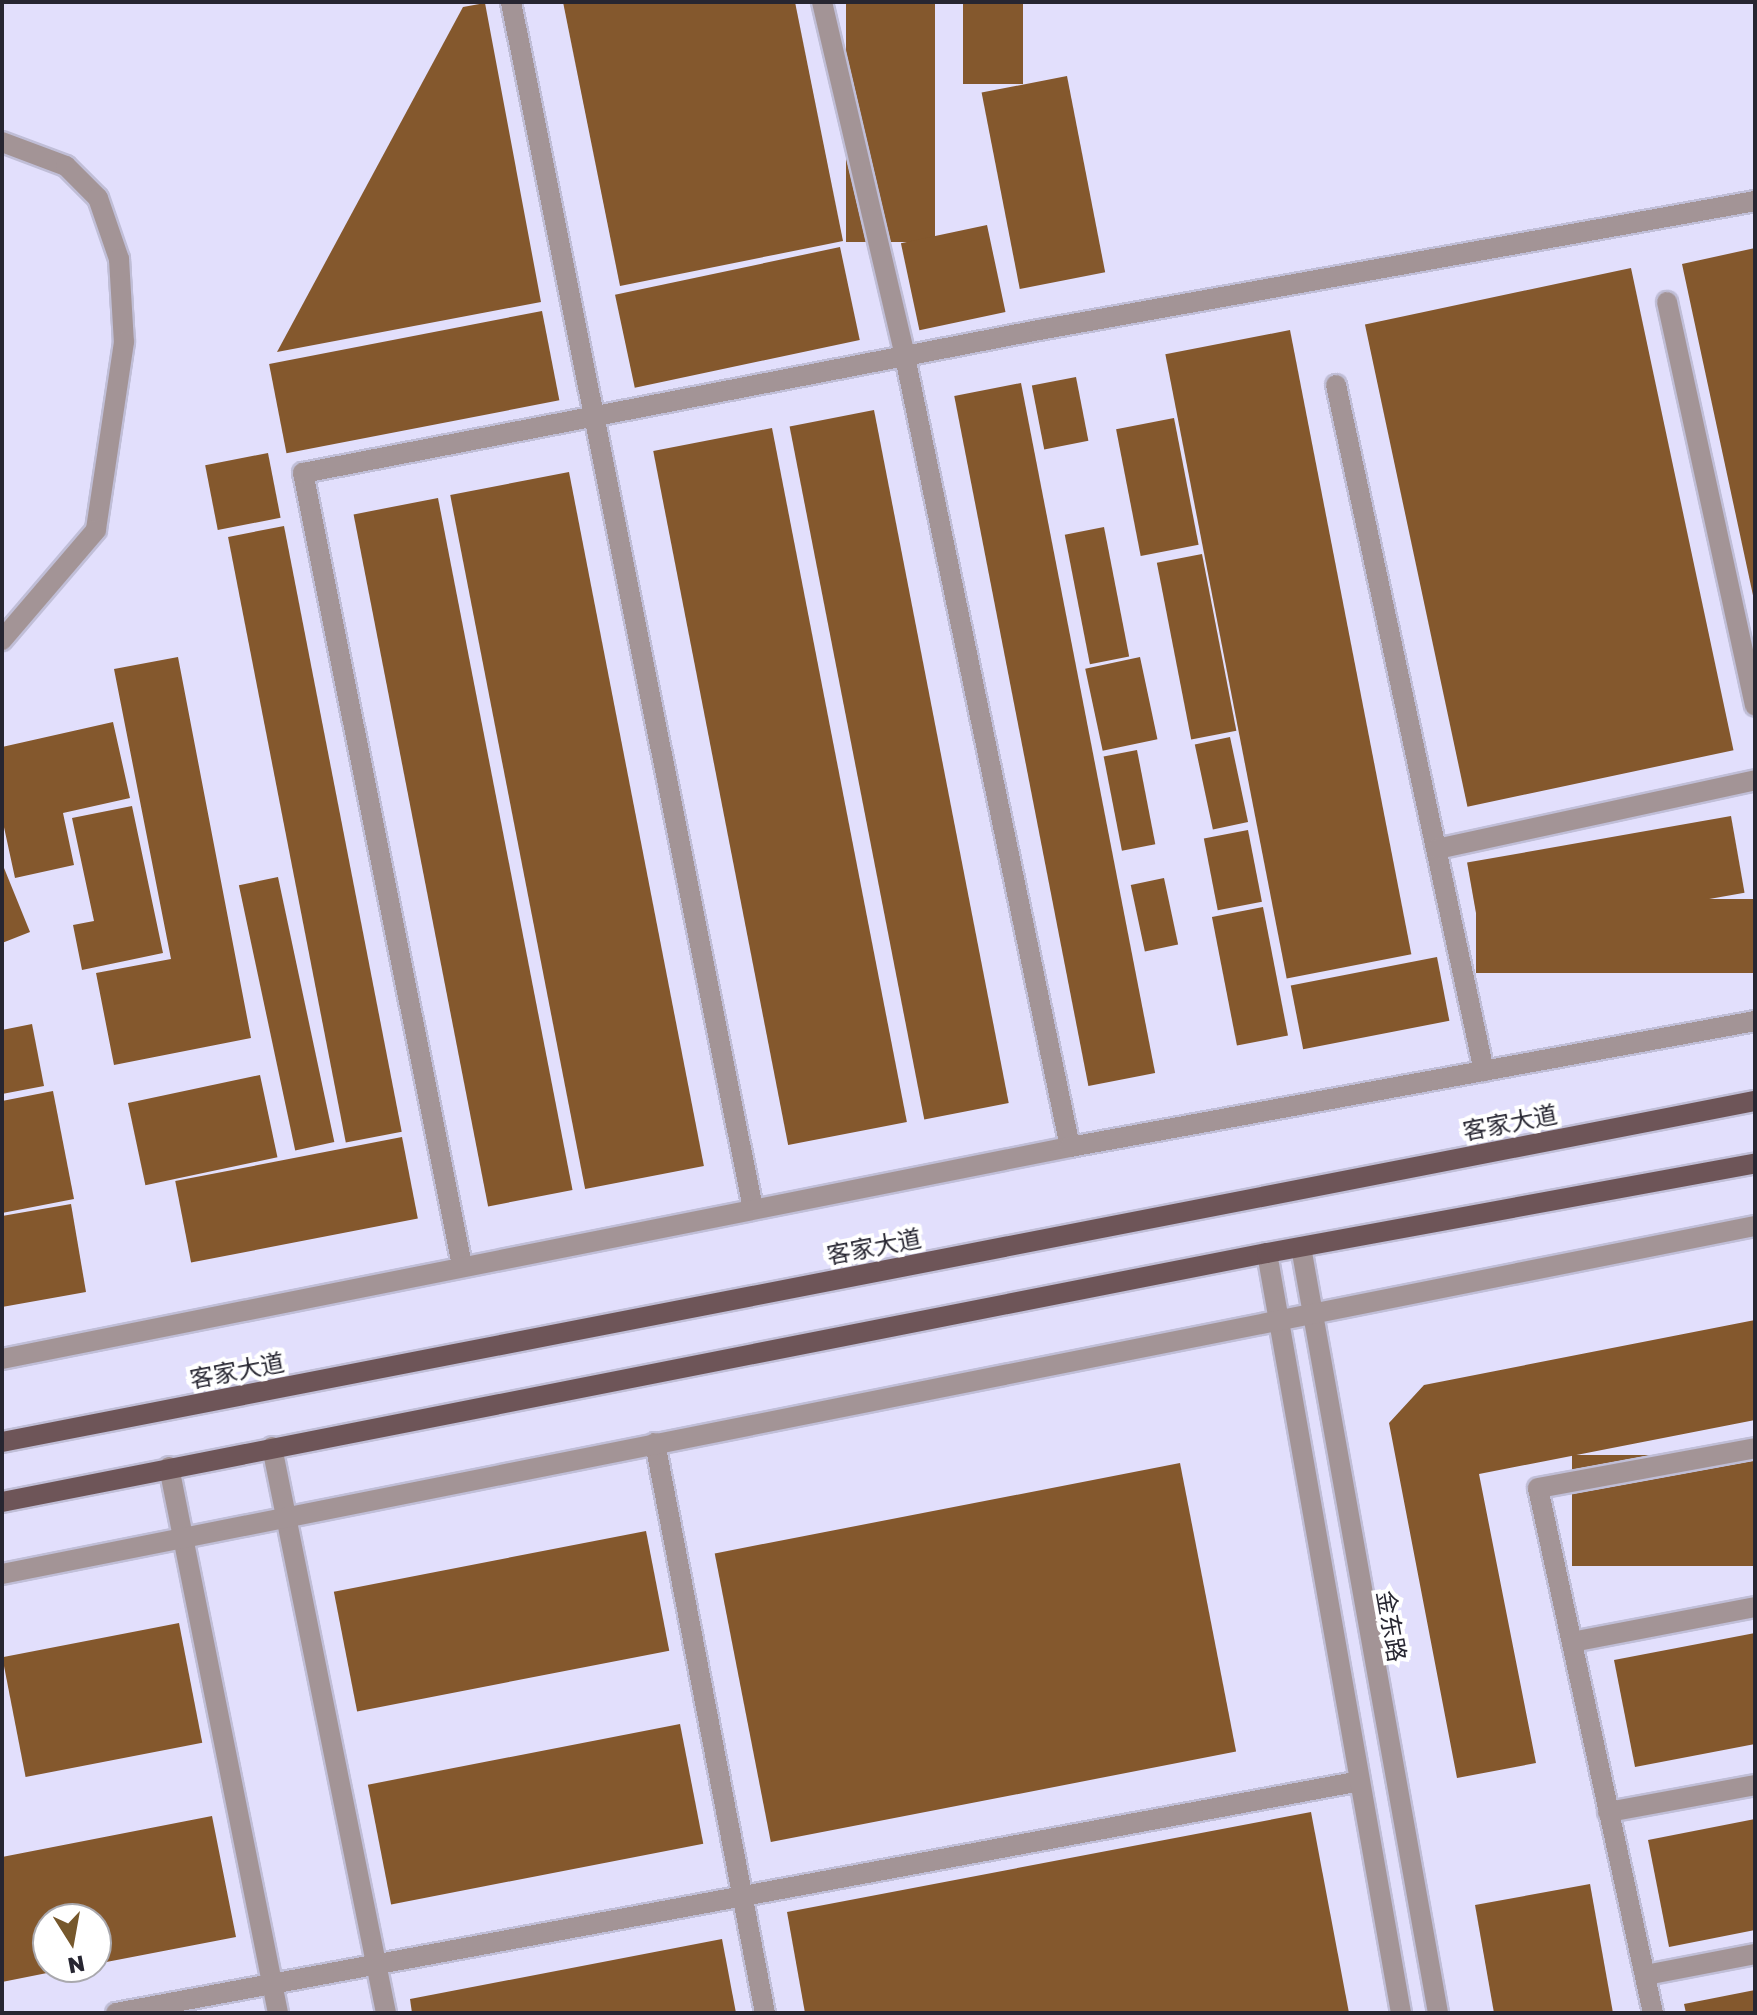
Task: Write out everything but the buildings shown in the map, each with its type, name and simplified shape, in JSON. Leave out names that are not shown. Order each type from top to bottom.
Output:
[{"type":"main road","name":"客家大道","points":[[2,1442],[1755,1101]]},
{"type":"main road","points":[[2,1502],[1267,1253],[1755,1163]]},
{"type":"street","points":[[511,2],[753,1209]]},
{"type":"street","points":[[822,2],[905,357],[1070,1147]]},
{"type":"street","points":[[2,142],[66,166],[98,198],[119,259],[124,342],[96,530],[2,640]]},
{"type":"street","points":[[462,1265],[303,473],[905,357],[1755,201]]},
{"type":"street","points":[[1667,302],[1755,706]]},
{"type":"street","points":[[1336,385],[1484,1071]]},
{"type":"street","points":[[1437,849],[1755,780]]},
{"type":"street","points":[[2,1359],[462,1265],[1070,1147],[1755,1021]]},
{"type":"street","points":[[2,1574],[1276,1318],[1755,1226]]},
{"type":"street","name":"金东路","points":[[1301,1247],[1438,2013]]},
{"type":"street","points":[[1267,1253],[1276,1318],[1401,2013]]},
{"type":"street","points":[[655,1443],[765,2013]]},
{"type":"street","points":[[272,1447],[386,2013]]},
{"type":"street","points":[[1653,2013],[1538,1488],[1755,1448]]},
{"type":"street","points":[[169,1467],[278,2013]]},
{"type":"street","points":[[1572,1642],[1755,1607]]},
{"type":"street","points":[[116,2013],[1360,1781]]},
{"type":"street","points":[[1608,1812],[1755,1785]]},
{"type":"street","points":[[1646,1975],[1755,1954]]}]
